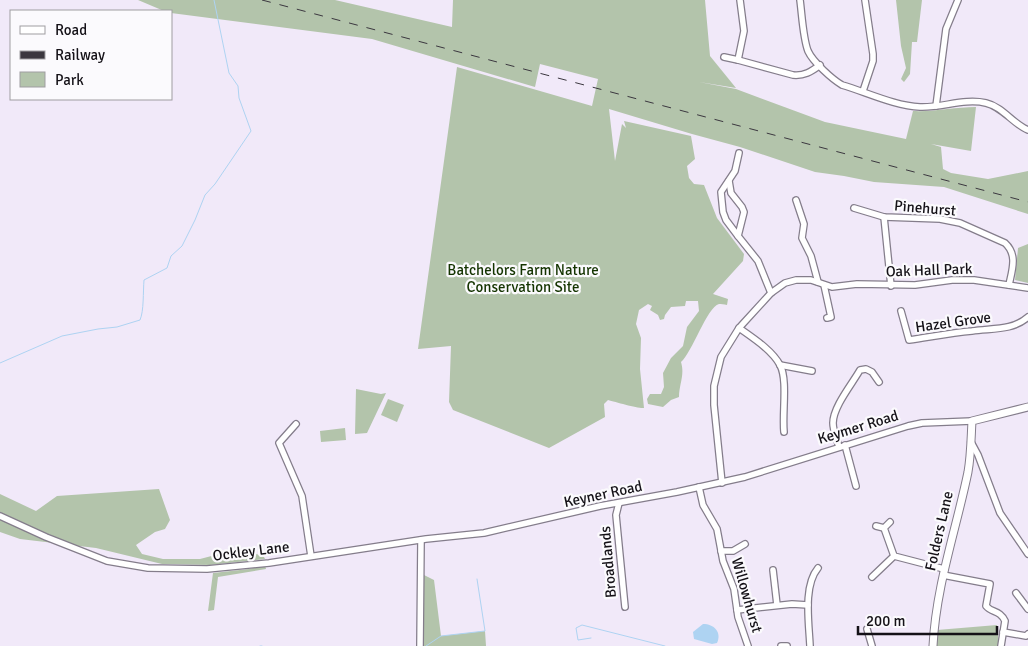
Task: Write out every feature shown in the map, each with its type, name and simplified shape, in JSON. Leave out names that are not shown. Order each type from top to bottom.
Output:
[{"type":"main road","name":"Keymer Road","points":[[972,422],[1028,407]]},
{"type":"main road","name":"Folders Lane","points":[[933,646],[943,572],[968,471],[972,422]]},
{"type":"street","points":[[738,60],[744,31],[740,0]]},
{"type":"street","points":[[800,0],[807,49],[820,65],[842,85],[908,106],[922,108],[954,103],[986,103],[998,108],[1022,128],[1028,130]]},
{"type":"street","points":[[863,91],[874,54],[865,0]]},
{"type":"street","points":[[936,106],[946,29],[958,0]]},
{"type":"street","points":[[724,57],[793,76],[809,73],[820,65]]},
{"type":"street","points":[[739,153],[735,171],[721,192],[723,212],[726,220],[758,261],[771,294]]},
{"type":"street","points":[[729,181],[730,191],[744,212],[738,236]]},
{"type":"street","points":[[723,203],[730,191]]},
{"type":"street","points":[[796,200],[804,224],[802,238],[818,274],[831,317],[827,318]]},
{"type":"street","name":"Pinehurst","points":[[854,208],[884,217],[940,219],[960,223],[1005,242],[1013,254],[1009,285]]},
{"type":"street","points":[[884,217],[891,286]]},
{"type":"street","name":"Oak Hall Park","points":[[722,483],[714,404],[714,386],[721,357],[739,328],[771,294],[785,283],[796,280],[821,283],[832,287],[858,284],[891,286],[960,280],[1028,288]]},
{"type":"street","name":"Hazel Grove","points":[[901,311],[910,344],[972,330],[1008,328],[1022,323],[1028,317]]},
{"type":"street","points":[[739,328],[773,355],[780,365],[783,375],[784,432]]},
{"type":"street","points":[[780,365],[812,371]]},
{"type":"street","points":[[856,486],[842,446],[833,429],[835,410],[860,370],[866,369],[872,372],[879,382]]},
{"type":"street","name":"Keymer Road","points":[[699,487],[722,483],[776,468],[915,424],[972,422]]},
{"type":"street","points":[[296,424],[279,443],[302,496],[311,556]]},
{"type":"street","points":[[971,442],[978,455],[1000,513],[1028,554]]},
{"type":"street","name":"Keyner Road","points":[[512,526],[699,487]]},
{"type":"street","name":"Willowhurst","points":[[699,487],[703,505],[717,529],[722,561],[734,589],[737,610],[748,646]]},
{"type":"street","name":"Broadlands","points":[[619,503],[616,514],[625,607]]},
{"type":"street","name":"Broadlands","points":[[609,505],[616,514]]},
{"type":"street","name":"Ockley Lane","points":[[0,516],[46,537],[107,561],[148,568],[207,569],[484,532],[512,526]]},
{"type":"street","points":[[884,528],[890,522]]},
{"type":"street","points":[[876,526],[884,528]]},
{"type":"street","points":[[884,528],[894,556]]},
{"type":"street","points":[[420,540],[420,646]]},
{"type":"street","name":"Willowhurst","points":[[722,552],[733,551],[745,544]]},
{"type":"street","points":[[894,556],[943,572],[990,584],[986,606],[989,609],[998,611],[1005,619],[1002,646]]},
{"type":"street","points":[[872,577],[894,556]]},
{"type":"street","points":[[810,646],[808,605],[814,573],[818,568]]},
{"type":"street","points":[[773,570],[777,605]]},
{"type":"street","points":[[1016,593],[1028,609]]},
{"type":"street","points":[[737,610],[777,605],[808,605]]},
{"type":"street","points":[[867,630],[872,646]]},
{"type":"street","points":[[1003,632],[1026,636],[1028,634]]},
{"type":"street","points":[[781,646],[787,646]]},
{"type":"green space","name":"Batchelors Farm Nature Conservation Site","points":[[138,0],[335,0],[452,27],[453,0],[705,0],[710,56],[736,88],[699,82],[736,89],[825,122],[906,139],[913,111],[976,107],[971,151],[931,144],[941,147],[943,169],[951,173],[988,179],[1028,171],[1028,214],[944,187],[874,182],[815,172],[740,147],[609,109],[615,161],[622,124],[626,128],[624,121],[691,136],[695,159],[687,166],[689,178],[694,184],[704,185],[717,218],[744,254],[743,261],[713,294],[728,299],[727,305],[719,304],[714,307],[690,350],[681,362],[682,371],[679,397],[671,400],[663,407],[648,404],[647,399],[650,394],[661,394],[664,387],[663,373],[671,358],[683,346],[687,327],[699,311],[698,301],[686,301],[685,306],[671,307],[664,319],[660,320],[658,315],[650,310],[652,306],[648,304],[639,310],[636,324],[641,338],[640,369],[644,408],[608,400],[604,404],[605,417],[549,448],[453,410],[449,402],[451,346],[418,349],[457,67],[592,106],[598,79],[540,64],[535,87],[372,39],[172,13],[172,10],[162,10]]},
{"type":"green space","points":[[896,0],[922,0],[917,42],[912,42],[910,74],[904,82],[901,79],[906,68],[901,46]]},
{"type":"green space","points":[[1028,244],[1028,283],[1015,280],[1018,248]]},
{"type":"green space","points":[[356,389],[381,394],[386,393],[367,433],[355,434]]},
{"type":"green space","points":[[388,399],[404,405],[397,422],[381,415]]},
{"type":"green space","points":[[345,428],[346,440],[321,442],[320,431]]},
{"type":"green space","points":[[159,489],[170,520],[165,529],[155,532],[136,545],[142,554],[163,559],[200,559],[242,548],[265,559],[210,565],[162,564],[96,548],[20,539],[0,532],[0,494],[36,511],[57,496]]},
{"type":"green space","points":[[265,565],[266,569],[218,577],[214,610],[208,611],[213,573],[249,569]]},
{"type":"green space","points":[[424,575],[434,580],[441,636],[485,631],[486,646],[423,646]]},
{"type":"green space","points":[[997,625],[999,646],[937,646],[937,630]]},
{"type":"water","points":[[703,624],[711,625],[716,629],[718,632],[717,643],[712,644],[694,639],[693,632]]},
{"type":"waterway","points":[[0,363],[62,336],[117,327],[140,320],[143,307],[144,280],[167,268],[171,256],[182,246],[205,195],[215,184],[251,131],[239,98],[238,86],[229,73],[214,0]]},
{"type":"waterway","points":[[426,646],[441,636],[485,631],[477,579]]},
{"type":"waterway","points":[[591,638],[578,640],[576,628],[582,625],[665,646]]},
{"type":"railway","points":[[262,0],[1028,202]]}]
